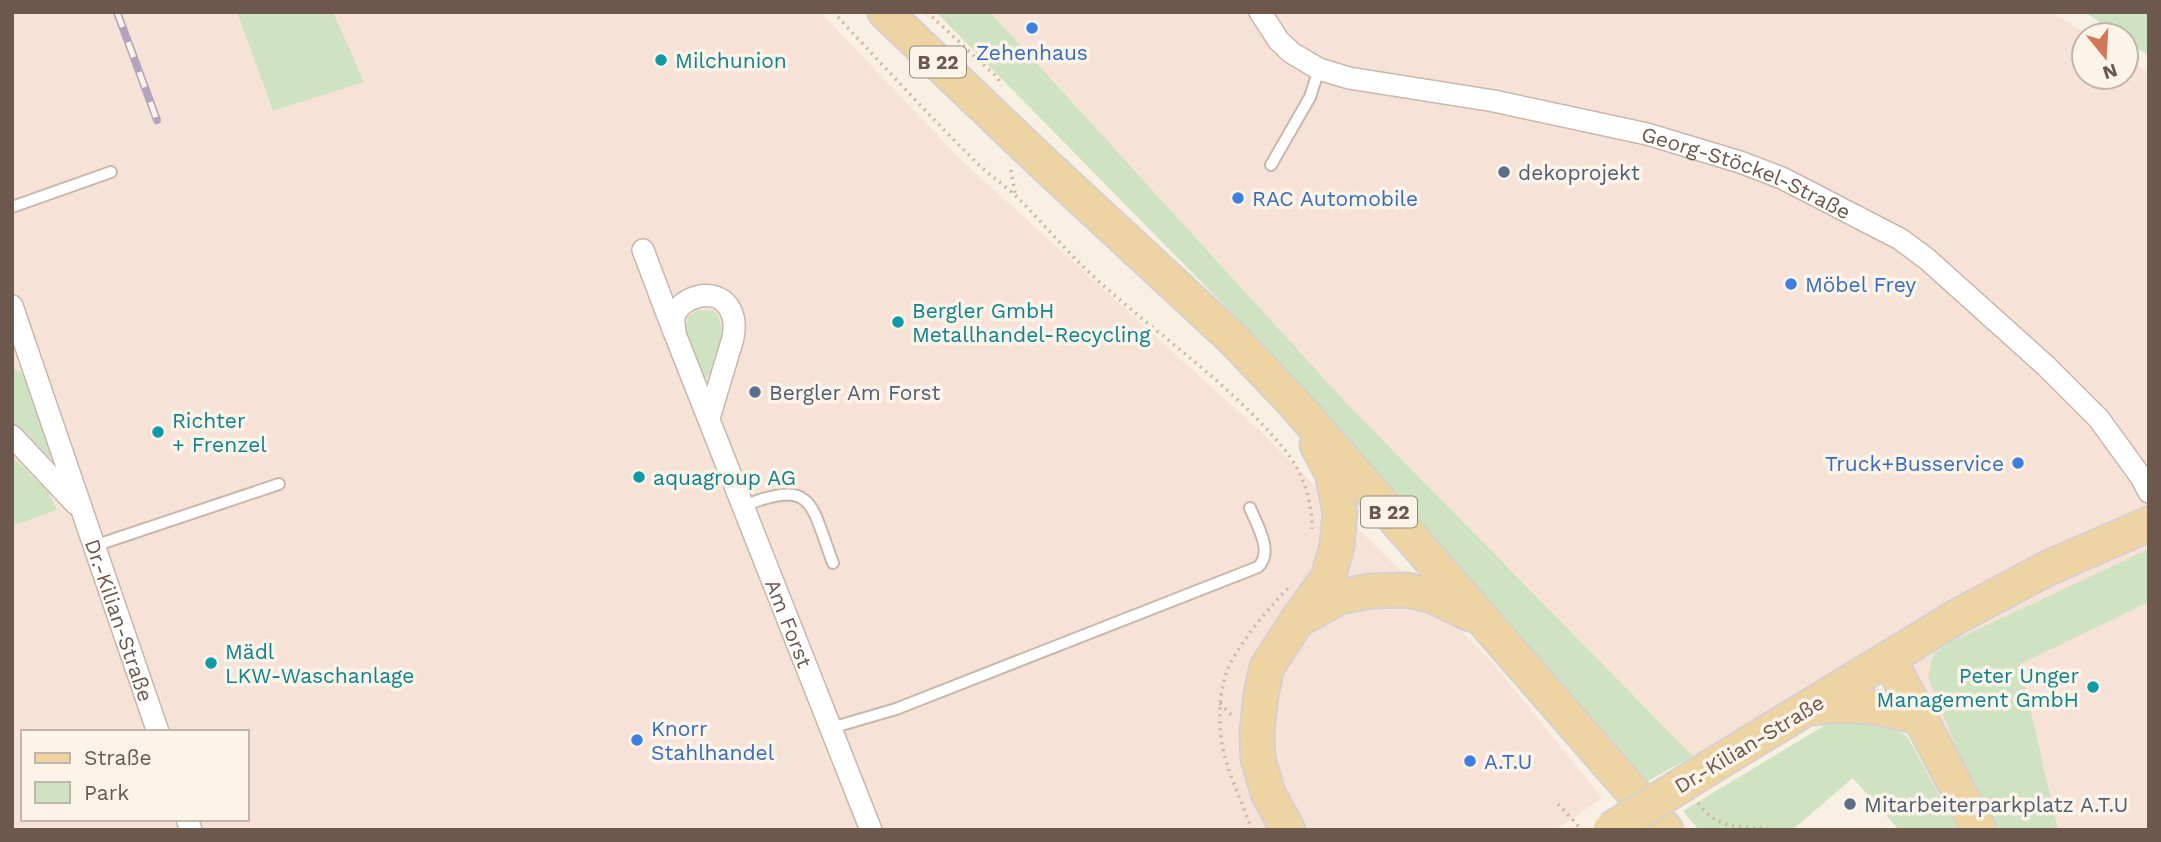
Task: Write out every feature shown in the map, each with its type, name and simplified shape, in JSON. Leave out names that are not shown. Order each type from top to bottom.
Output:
[{"type":"main road","name":"B 22","points":[[885,12],[1233,339],[1294,403],[1666,830]]},
{"type":"main road","points":[[1288,830],[1268,793],[1258,759],[1257,731],[1261,695],[1267,667],[1328,578],[1337,545],[1340,512],[1332,473],[1294,403]]},
{"type":"main road","name":"Dr.-Kilian-Straße","points":[[1610,830],[1958,616],[2048,568],[2149,524]]},
{"type":"main road","points":[[1298,619],[1339,597],[1371,591],[1406,590],[1433,596],[1485,622]]},
{"type":"main road","points":[[1889,659],[1979,830]]},
{"type":"main road","points":[[1807,709],[1831,705],[1870,706],[1920,718]]},
{"type":"street","name":"Georg-Stöckel-Straße","points":[[1260,12],[1279,41],[1292,53],[1319,69],[1349,78],[1494,101],[1647,134],[1740,162],[1782,178],[1900,239],[1927,258],[1951,283],[2046,366],[2099,419],[2149,492]]},
{"type":"street","name":"Am Forst","points":[[643,250],[871,830]]},
{"type":"street","points":[[675,334],[674,318],[679,308],[691,299],[706,295],[717,297],[727,303],[733,315],[733,338],[709,418]]},
{"type":"street","name":"Dr.-Kilian-Straße","points":[[12,306],[21,354],[82,511],[157,730]]},
{"type":"street","name":"Dr.-Kilian-Straße","points":[[12,436],[82,511]]},
{"type":"lane","points":[[1270,165],[1310,97],[1319,69]]},
{"type":"lane","points":[[12,207],[111,172]]},
{"type":"lane","points":[[94,546],[279,484]]},
{"type":"lane","points":[[743,506],[778,494],[788,493],[804,498],[812,509],[833,563]]},
{"type":"lane","points":[[831,728],[896,709],[1258,567],[1265,555],[1264,544],[1250,508]]},
{"type":"path","points":[[833,12],[981,167],[1015,195],[1090,273],[1251,412],[1287,453],[1305,485],[1312,511],[1312,531]]},
{"type":"path","points":[[927,12],[998,78],[1001,88]]},
{"type":"path","points":[[1012,170],[1015,195]]},
{"type":"path","points":[[1252,830],[1227,764],[1221,740],[1220,703],[1226,673],[1239,649],[1296,579]]},
{"type":"path","points":[[1694,797],[1707,815],[1725,825],[1775,830]]},
{"type":"path","points":[[1558,804],[1582,830]]},
{"type":"shaded area","points":[[12,12],[237,12],[273,111],[363,82],[333,12],[820,12],[963,162],[1260,431],[1493,663],[1602,798],[1556,830],[12,830],[12,526],[57,510],[48,491],[12,457]]},
{"type":"shaded area","points":[[990,12],[2051,12],[2070,24],[2070,91],[2140,91],[2140,68],[2149,73],[2149,828],[1988,830],[1926,692],[1889,638],[1693,756],[1349,406]]},
{"type":"green space","points":[[237,12],[333,12],[364,82],[273,111]]},
{"type":"green space","points":[[936,12],[990,12],[1349,406],[1693,756],[1648,781],[1285,367]]},
{"type":"green space","points":[[2085,12],[2149,12],[2149,56],[2140,50],[2140,21],[2098,21]]},
{"type":"green space","points":[[698,310],[714,311],[721,326],[718,350],[710,374],[706,378],[701,375],[685,330],[688,317]]},
{"type":"green space","points":[[12,368],[26,377],[50,448],[50,458],[12,422]]},
{"type":"green space","points":[[12,457],[48,491],[57,510],[12,526]]},
{"type":"green space","points":[[2149,549],[2149,602],[2020,664],[2058,830],[1989,830],[1928,677],[1933,655],[1951,642]]},
{"type":"green space","points":[[1832,721],[1882,723],[1907,736],[1958,830],[1899,830],[1853,778],[1792,830],[1699,830],[1683,811]]},
{"type":"railway","points":[[117,12],[157,120]]},
{"type":"place","name":"Zehenhaus","points":[[1032,28]]},
{"type":"place","name":"Milchunion","points":[[661,60]]},
{"type":"place","name":"dekoprojekt","points":[[1504,172]]},
{"type":"place","name":"RAC Automobile","points":[[1238,198]]},
{"type":"place","name":"Möbel Frey","points":[[1791,284]]},
{"type":"place","name":"Bergler GmbH Metallhandel-Recycling","points":[[898,322]]},
{"type":"place","name":"Bergler Am Forst","points":[[755,392]]},
{"type":"place","name":"Richter + Frenzel","points":[[158,432]]},
{"type":"place","name":"Truck+Busservice","points":[[2018,463]]},
{"type":"place","name":"aquagroup AG","points":[[639,477]]},
{"type":"place","name":"Mädl LKW-Waschanlage","points":[[211,663]]},
{"type":"place","name":"Peter Unger Management GmbH","points":[[2093,687]]},
{"type":"place","name":"Knorr Stahlhandel","points":[[637,740]]},
{"type":"place","name":"A.T.U","points":[[1470,761]]},
{"type":"place","name":"Mitarbeiterparkplatz A.T.U","points":[[1850,804]]}]
